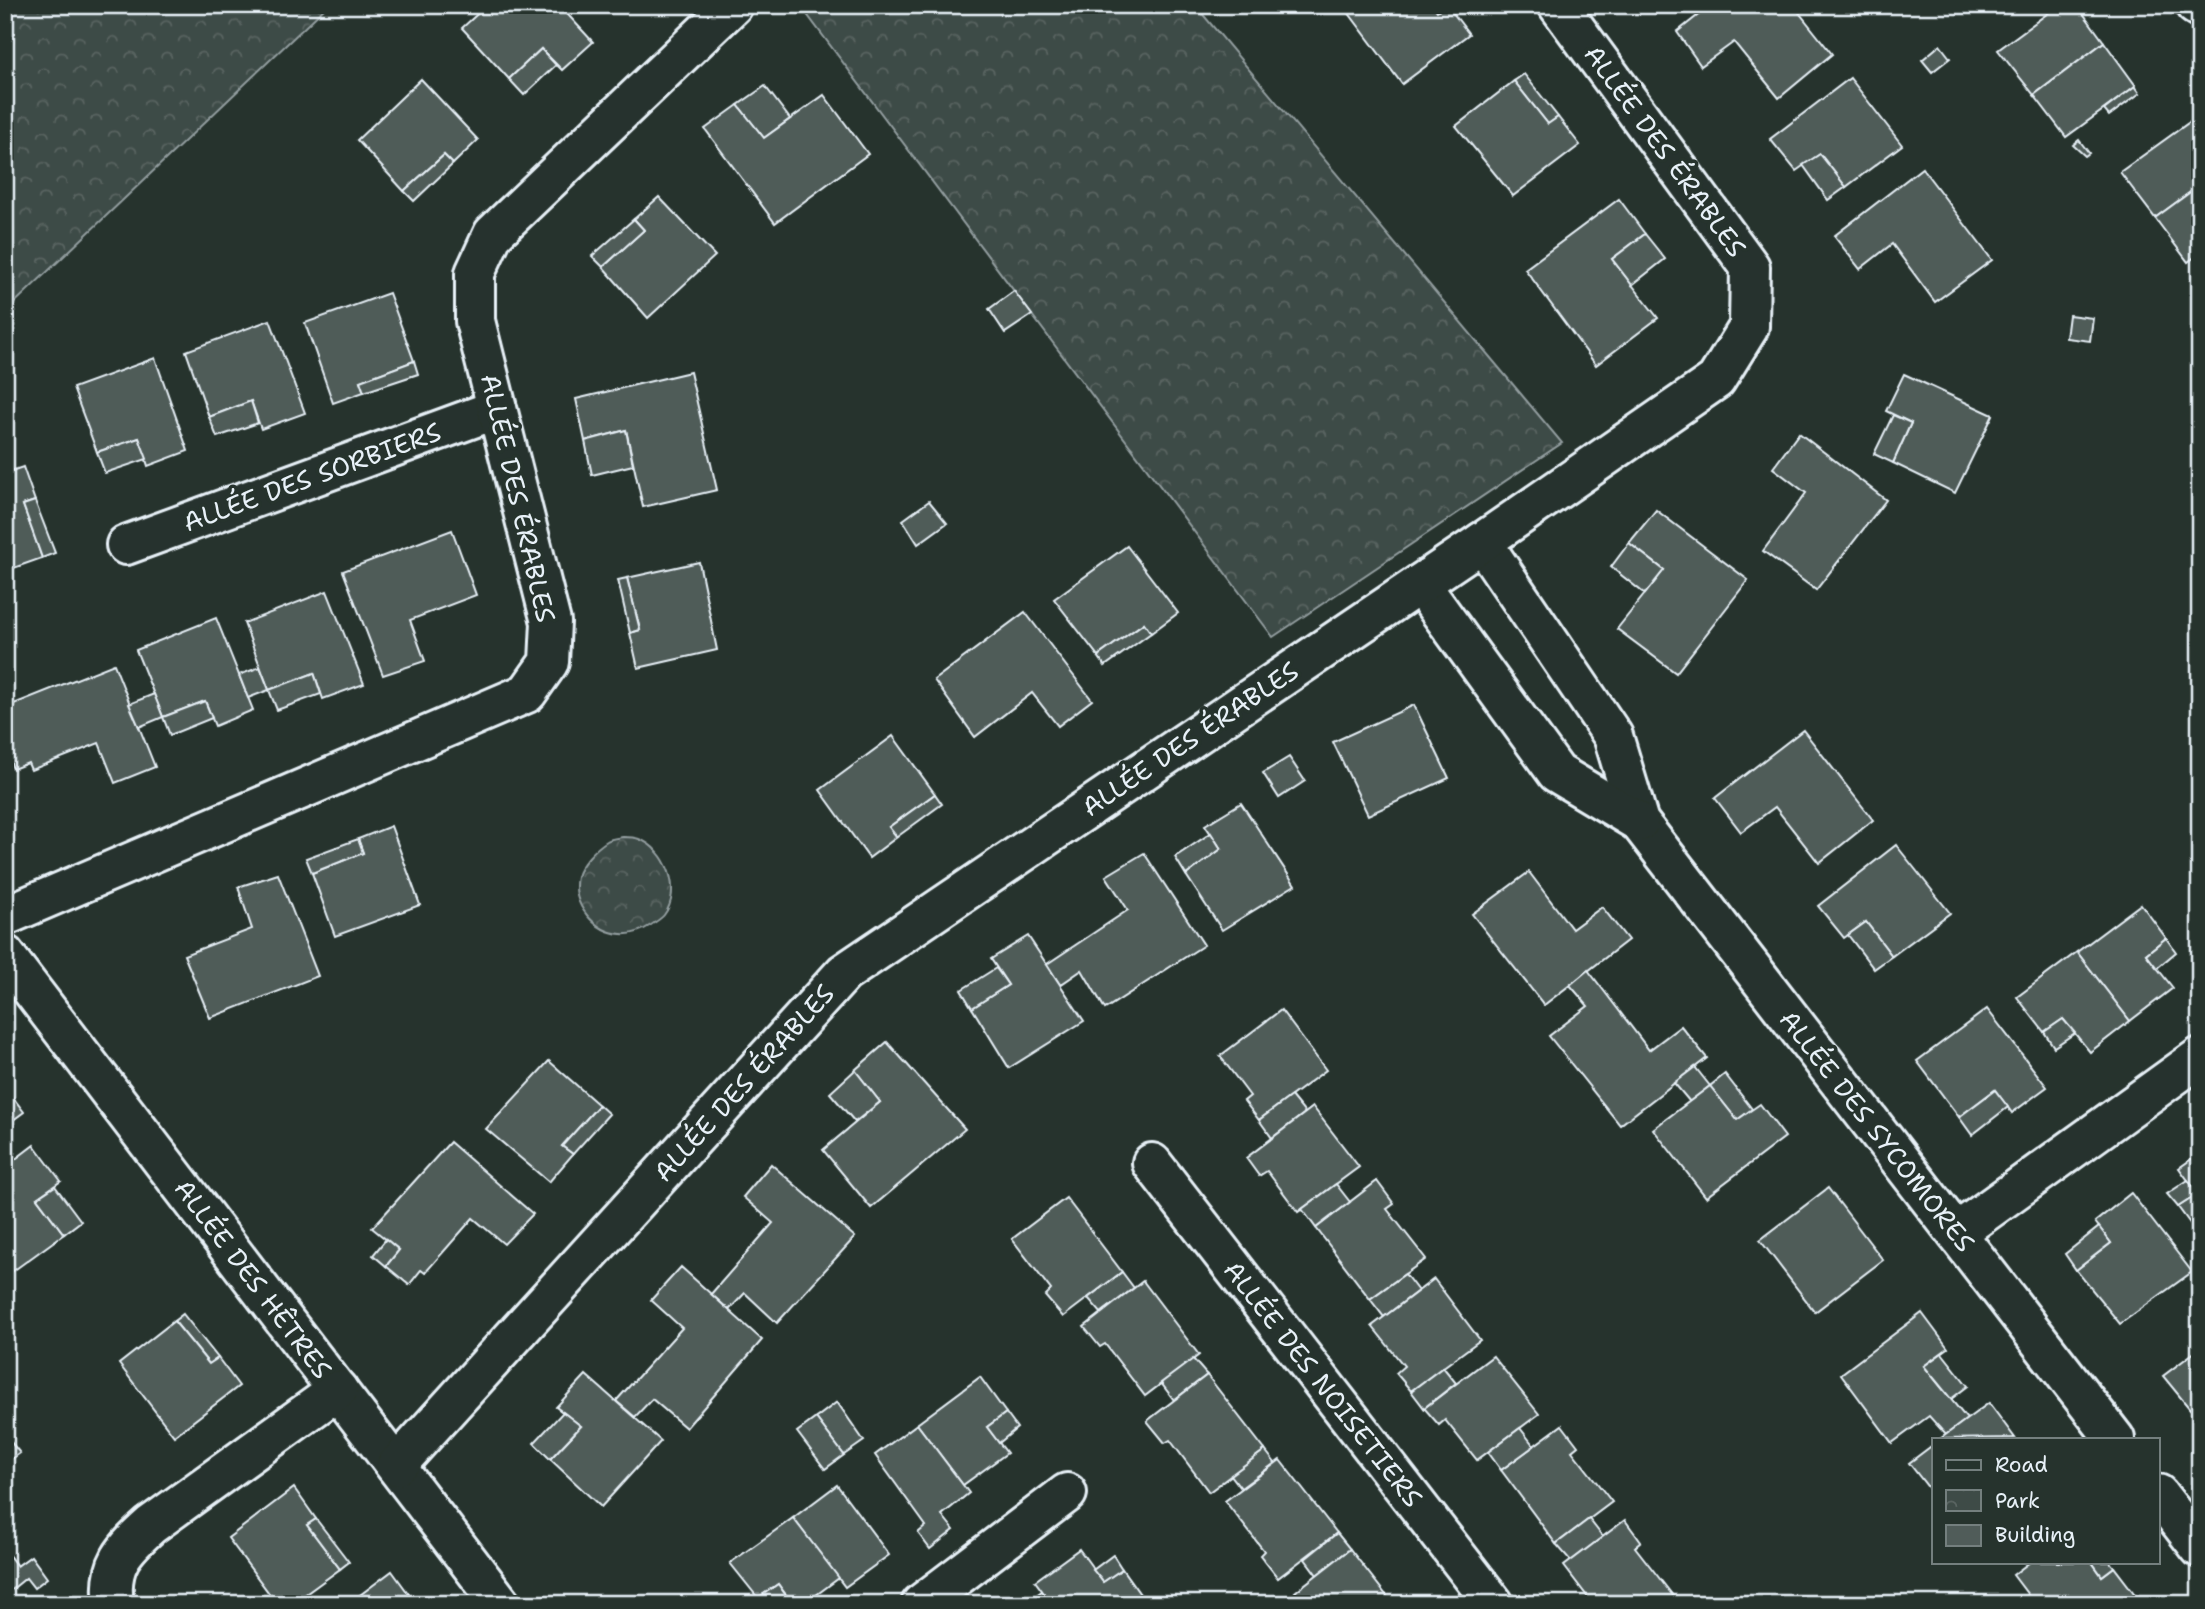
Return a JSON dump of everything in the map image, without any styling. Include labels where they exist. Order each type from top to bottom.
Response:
[{"type":"street","name":"ALLÉE DES ÉRABLES","points":[[5,916],[527,693],[549,662],[551,622],[475,321],[475,273],[493,234],[733,5]]},
{"type":"street","name":"ALLÉE DES ÉRABLES","points":[[396,1466],[844,973],[1482,542],[1716,380],[1749,327],[1750,267],[1558,5]]},
{"type":"street","points":[[2195,5],[2200,8]]},
{"type":"street","name":"ALLÉE DES SORBIERS","points":[[126,545],[497,409]]},
{"type":"street","name":"ALLÉE DES SYCOMORES","points":[[1482,542],[1613,736],[1639,822],[2114,1438]]},
{"type":"street","name":"ALLÉE DES SYCOMORES","points":[[1420,584],[1557,774],[1639,822]]},
{"type":"street","name":"ALLÉE DES HÊTRES","points":[[5,955],[501,1604]]},
{"type":"street","points":[[1956,1233],[2200,1057]]},
{"type":"street","name":"ALLÉE DES NOISETIERS","points":[[1152,1163],[1494,1604]]},
{"type":"street","points":[[114,1604],[113,1573],[126,1546],[338,1390]]},
{"type":"street","points":[[921,1604],[1067,1493]]},
{"type":"street","points":[[2160,1497],[2200,1548]]},
{"type":"green space","points":[[5,5],[328,5],[5,312]]},
{"type":"green space","points":[[800,5],[1195,5],[1562,443],[1273,637]]},
{"type":"green space","points":[[633,837],[649,844],[664,861],[672,883],[672,894],[664,915],[641,931],[625,934],[611,932],[594,922],[581,907],[576,887],[581,867],[589,857],[609,840]]},
{"type":"building","points":[[487,5],[559,5],[593,42],[562,70],[541,49],[509,79],[462,28]]},
{"type":"building","points":[[1357,5],[1433,5],[1437,11],[1447,5],[1469,34],[1402,84],[1348,12]]},
{"type":"building","points":[[1711,5],[1793,5],[1832,54],[1779,98],[1734,42],[1701,66],[1677,32]]},
{"type":"building","points":[[2059,5],[2077,5],[2104,42],[2034,95],[1998,50]]},
{"type":"building","points":[[2104,42],[2136,86],[2066,137],[2034,95]]},
{"type":"building","points":[[1940,45],[1950,58],[1932,72],[1922,60]]},
{"type":"building","points":[[541,49],[556,65],[524,95],[509,79]]},
{"type":"building","points":[[1524,74],[1558,117],[1548,124],[1514,81]]},
{"type":"building","points":[[1850,78],[1902,145],[1846,187],[1820,154],[1796,171],[1770,139]]},
{"type":"building","points":[[421,79],[478,140],[453,164],[444,155],[404,191],[357,140]]},
{"type":"building","points":[[1514,81],[1548,124],[1558,117],[1580,145],[1513,196],[1456,126]]},
{"type":"building","points":[[765,86],[790,119],[764,138],[738,105]]},
{"type":"building","points":[[2135,86],[2140,93],[2109,116],[2104,110]]},
{"type":"building","points":[[824,95],[868,154],[775,223],[705,129],[738,105],[764,138]]},
{"type":"building","points":[[2191,121],[2200,134],[2200,185],[2155,218],[2120,172]]},
{"type":"building","points":[[2079,140],[2089,153],[2085,156],[2073,145]]},
{"type":"building","points":[[1820,154],[1846,187],[1828,200],[1803,165]]},
{"type":"building","points":[[444,155],[453,164],[414,201],[404,191]]},
{"type":"building","points":[[1922,168],[1992,260],[1935,302],[1892,244],[1860,269],[1834,236]]},
{"type":"building","points":[[2200,185],[2200,253],[2188,262],[2155,218]]},
{"type":"building","points":[[659,197],[715,256],[648,318],[603,267],[644,230],[634,219]]},
{"type":"building","points":[[1619,199],[1645,234],[1612,259],[1658,318],[1596,365],[1525,269]]},
{"type":"building","points":[[634,219],[644,230],[603,267],[592,256]]},
{"type":"building","points":[[1645,234],[1665,259],[1632,285],[1612,259]]},
{"type":"building","points":[[1014,291],[1032,315],[1005,333],[989,309]]},
{"type":"building","points":[[389,293],[414,361],[360,381],[364,392],[333,403],[305,323]]},
{"type":"building","points":[[2069,315],[2093,318],[2090,341],[2066,338]]},
{"type":"building","points":[[270,320],[305,413],[261,429],[251,401],[209,417],[186,351]]},
{"type":"building","points":[[155,358],[188,451],[148,466],[139,438],[97,452],[73,388]]},
{"type":"building","points":[[414,361],[418,374],[364,392],[360,381]]},
{"type":"building","points":[[690,372],[717,490],[643,507],[626,430],[585,441],[576,399]]},
{"type":"building","points":[[1904,374],[1993,415],[1955,493],[1893,463],[1911,423],[1886,411]]},
{"type":"building","points":[[251,401],[258,423],[217,437],[209,417]]},
{"type":"building","points":[[1893,415],[1911,423],[1893,463],[1874,454]]},
{"type":"building","points":[[626,430],[633,465],[592,475],[585,441]]},
{"type":"building","points":[[1799,433],[1886,500],[1816,590],[1763,551],[1806,493],[1773,468]]},
{"type":"building","points":[[139,438],[147,459],[105,473],[97,452]]},
{"type":"building","points":[[23,467],[35,501],[23,505],[42,558],[5,571],[5,473]]},
{"type":"building","points":[[35,501],[55,553],[42,558],[23,505]]},
{"type":"building","points":[[929,501],[947,523],[918,544],[903,520]]},
{"type":"building","points":[[1656,510],[1748,580],[1676,673],[1617,629],[1664,570],[1629,543]]},
{"type":"building","points":[[452,530],[476,595],[410,620],[425,661],[383,675],[343,571]]},
{"type":"building","points":[[1629,543],[1664,570],[1645,594],[1611,567]]},
{"type":"building","points":[[1127,546],[1178,613],[1151,633],[1144,623],[1098,656],[1054,599]]},
{"type":"building","points":[[699,562],[717,650],[638,668],[630,633],[640,630],[627,578]]},
{"type":"building","points":[[627,578],[640,630],[630,633],[618,580]]},
{"type":"building","points":[[327,591],[364,684],[323,699],[314,673],[269,690],[244,623]]},
{"type":"building","points":[[1025,612],[1092,700],[1058,726],[1032,693],[975,737],[934,680]]},
{"type":"building","points":[[216,618],[253,710],[215,726],[205,701],[163,717],[136,650]]},
{"type":"building","points":[[1144,623],[1151,633],[1105,666],[1098,656]]},
{"type":"building","points":[[114,664],[155,767],[115,783],[99,743],[31,770],[28,763],[13,769],[8,755],[5,755],[5,723],[10,722],[6,707]]},
{"type":"building","points":[[260,667],[269,690],[248,698],[239,675]]},
{"type":"building","points":[[314,673],[321,694],[277,710],[269,690]]},
{"type":"building","points":[[154,694],[163,717],[139,727],[129,704]]},
{"type":"building","points":[[205,701],[212,718],[170,735],[163,717]]},
{"type":"building","points":[[1414,705],[1449,778],[1368,815],[1333,742]]},
{"type":"building","points":[[1803,730],[1873,820],[1819,863],[1775,807],[1741,832],[1715,798]]},
{"type":"building","points":[[893,736],[935,794],[889,827],[897,837],[869,858],[820,790]]},
{"type":"building","points":[[1289,757],[1305,781],[1279,798],[1263,773]]},
{"type":"building","points":[[935,794],[942,804],[897,837],[889,827]]},
{"type":"building","points":[[1241,803],[1295,885],[1222,930],[1186,875],[1221,849],[1205,825]]},
{"type":"building","points":[[391,826],[420,905],[335,936],[312,873],[363,853],[358,839]]},
{"type":"building","points":[[1211,833],[1221,849],[1186,875],[1175,857]]},
{"type":"building","points":[[358,839],[363,853],[312,873],[306,858]]},
{"type":"building","points":[[1896,845],[1950,913],[1892,956],[1866,922],[1844,938],[1818,906]]},
{"type":"building","points":[[1144,853],[1204,945],[1105,1009],[1082,970],[1060,985],[1047,964],[1128,910],[1106,876]]},
{"type":"building","points":[[1529,872],[1572,929],[1602,907],[1628,940],[1544,1005],[1472,914]]},
{"type":"building","points":[[278,874],[318,976],[210,1018],[184,955],[252,929],[238,887]]},
{"type":"building","points":[[2141,904],[2166,938],[2146,954],[2173,988],[2130,1021],[2077,952]]},
{"type":"building","points":[[1866,922],[1892,956],[1874,969],[1848,935]]},
{"type":"building","points":[[1028,936],[1084,1021],[1009,1068],[972,1008],[1008,985],[991,959]]},
{"type":"building","points":[[2166,938],[2176,952],[2157,968],[2146,954]]},
{"type":"building","points":[[2077,952],[2130,1021],[2090,1052],[2063,1019],[2044,1032],[2017,997]]},
{"type":"building","points":[[996,968],[1008,985],[972,1008],[961,990]]},
{"type":"building","points":[[1588,970],[1649,1050],[1681,1026],[1707,1058],[1620,1125],[1549,1036],[1588,1006],[1570,985]]},
{"type":"building","points":[[1987,1009],[2047,1087],[2012,1113],[1995,1090],[1959,1117],[1917,1061]]},
{"type":"building","points":[[1281,1010],[1326,1070],[1259,1120],[1244,1101],[1250,1096],[1220,1056]]},
{"type":"building","points":[[2063,1019],[2075,1033],[2054,1047],[2044,1032]]},
{"type":"building","points":[[887,1042],[965,1129],[871,1208],[823,1150],[880,1102],[855,1070]]},
{"type":"building","points":[[549,1061],[599,1105],[562,1146],[573,1154],[549,1182],[486,1129]]},
{"type":"building","points":[[1695,1067],[1710,1086],[1690,1102],[1674,1083]]},
{"type":"building","points":[[855,1070],[880,1102],[855,1122],[830,1093]]},
{"type":"building","points":[[1725,1074],[1752,1109],[1737,1120],[1710,1086]]},
{"type":"building","points":[[1710,1086],[1737,1120],[1760,1104],[1785,1137],[1706,1197],[1653,1129]]},
{"type":"building","points":[[5,1087],[24,1112],[5,1126]]},
{"type":"building","points":[[1995,1090],[2008,1107],[1972,1135],[1959,1117]]},
{"type":"building","points":[[1291,1096],[1305,1113],[1272,1138],[1259,1120]]},
{"type":"building","points":[[599,1105],[609,1114],[573,1154],[562,1146]]},
{"type":"building","points":[[1313,1107],[1359,1167],[1298,1212],[1267,1171],[1259,1176],[1246,1158]]},
{"type":"building","points":[[450,1142],[533,1214],[504,1244],[473,1218],[425,1273],[421,1270],[409,1285],[386,1266],[399,1250],[372,1228]]},
{"type":"building","points":[[34,1145],[61,1181],[37,1198],[64,1234],[9,1274],[5,1269],[5,1167]]},
{"type":"building","points":[[2200,1153],[2200,1237],[2178,1207],[2198,1194],[2179,1168]]},
{"type":"building","points":[[771,1164],[855,1237],[777,1323],[745,1293],[729,1310],[711,1294],[773,1223],[743,1197]]},
{"type":"building","points":[[2188,1180],[2198,1194],[2178,1207],[2167,1194]]},
{"type":"building","points":[[1377,1181],[1394,1204],[1387,1209],[1426,1259],[1370,1299],[1316,1228]]},
{"type":"building","points":[[1336,1184],[1350,1202],[1316,1228],[1302,1209]]},
{"type":"building","points":[[55,1186],[81,1221],[64,1234],[37,1198]]},
{"type":"building","points":[[1828,1188],[1883,1260],[1815,1312],[1760,1240]]},
{"type":"building","points":[[2131,1193],[2192,1272],[2120,1324],[2076,1270],[2111,1243],[2095,1222]]},
{"type":"building","points":[[1066,1198],[1122,1272],[1063,1317],[1045,1296],[1051,1290],[1012,1239]]},
{"type":"building","points":[[2099,1227],[2111,1243],[2076,1270],[2065,1254]]},
{"type":"building","points":[[386,1239],[399,1250],[386,1266],[373,1255]]},
{"type":"building","points":[[681,1267],[762,1340],[686,1428],[652,1399],[635,1417],[616,1401],[682,1328],[651,1300]]},
{"type":"building","points":[[1122,1272],[1134,1288],[1101,1313],[1088,1298]]},
{"type":"building","points":[[1405,1274],[1418,1291],[1384,1317],[1370,1299]]},
{"type":"building","points":[[1434,1279],[1480,1340],[1411,1391],[1396,1373],[1404,1366],[1372,1326]]},
{"type":"building","points":[[1143,1281],[1199,1355],[1145,1396],[1105,1344],[1100,1347],[1084,1327]]},
{"type":"building","points":[[1922,1313],[1948,1348],[1924,1366],[1967,1419],[1946,1435],[1929,1416],[1892,1443],[1841,1374]]},
{"type":"building","points":[[183,1314],[218,1358],[209,1364],[174,1321]]},
{"type":"building","points":[[174,1321],[209,1364],[218,1358],[239,1386],[174,1436],[119,1364]]},
{"type":"building","points":[[2200,1348],[2200,1401],[2190,1409],[2163,1376]]},
{"type":"building","points":[[1942,1353],[1968,1386],[1951,1399],[1924,1366]]},
{"type":"building","points":[[1493,1356],[1539,1414],[1477,1460],[1445,1420],[1439,1425],[1424,1408]]},
{"type":"building","points":[[1193,1359],[1207,1375],[1174,1400],[1161,1383]]},
{"type":"building","points":[[1443,1367],[1456,1383],[1424,1408],[1411,1391]]},
{"type":"building","points":[[586,1375],[661,1441],[601,1507],[550,1459],[581,1426],[556,1407]]},
{"type":"building","points":[[1207,1375],[1265,1450],[1209,1492],[1170,1440],[1165,1443],[1147,1421]]},
{"type":"building","points":[[980,1377],[1006,1413],[987,1427],[1007,1453],[963,1485],[917,1424]]},
{"type":"building","points":[[837,1402],[864,1441],[844,1455],[816,1418]]},
{"type":"building","points":[[1989,1403],[2015,1438],[1941,1438]]},
{"type":"building","points":[[563,1412],[581,1426],[550,1459],[534,1443]]},
{"type":"building","points":[[1006,1413],[1017,1428],[999,1443],[987,1427]]},
{"type":"building","points":[[816,1418],[844,1455],[825,1469],[797,1432]]},
{"type":"building","points":[[917,1424],[969,1493],[942,1515],[954,1530],[930,1549],[918,1533],[926,1526],[875,1455]]},
{"type":"building","points":[[1562,1425],[1578,1446],[1572,1451],[1612,1502],[1556,1544],[1501,1470]]},
{"type":"building","points":[[1520,1428],[1534,1446],[1501,1470],[1488,1452]]},
{"type":"building","points":[[5,1435],[20,1453],[5,1464]]},
{"type":"building","points":[[1932,1446],[1932,1492],[1909,1463]]},
{"type":"building","points":[[1265,1450],[1275,1463],[1241,1488],[1231,1475]]},
{"type":"building","points":[[1280,1460],[1337,1533],[1278,1578],[1260,1555],[1264,1551],[1225,1501]]},
{"type":"building","points":[[837,1485],[889,1555],[845,1587],[793,1518]]},
{"type":"building","points":[[294,1488],[316,1519],[307,1525],[340,1569],[292,1604],[277,1604],[228,1538]]},
{"type":"building","points":[[793,1518],[839,1578],[804,1604],[793,1604],[778,1584],[758,1598],[730,1563]]},
{"type":"building","points":[[316,1519],[349,1562],[340,1569],[307,1525]]},
{"type":"building","points":[[1589,1519],[1603,1537],[1571,1561],[1556,1544]]},
{"type":"building","points":[[1625,1520],[1641,1542],[1635,1547],[1674,1597],[1665,1604],[1593,1604],[1564,1566]]},
{"type":"building","points":[[1337,1533],[1350,1549],[1317,1575],[1305,1559]]},
{"type":"building","points":[[1079,1549],[1103,1582],[1122,1569],[1147,1604],[1052,1604],[1035,1581]]},
{"type":"building","points":[[1350,1549],[1393,1604],[1304,1604],[1295,1592]]},
{"type":"building","points":[[5,1550],[17,1566],[31,1556],[47,1578],[34,1588],[26,1578],[5,1595]]},
{"type":"building","points":[[1113,1555],[1122,1569],[1103,1582],[1093,1570]]},
{"type":"building","points":[[2027,1564],[2093,1564],[2102,1576],[2114,1567],[2137,1597],[2128,1604],[2035,1604],[2013,1575]]},
{"type":"building","points":[[2093,1564],[2112,1564],[2114,1567],[2102,1576]]},
{"type":"building","points":[[392,1571],[416,1604],[348,1604]]},
{"type":"building","points":[[778,1584],[787,1597],[779,1604],[762,1604],[758,1598]]},
{"type":"building","points":[[1042,1591],[1052,1604],[1024,1604]]}]
